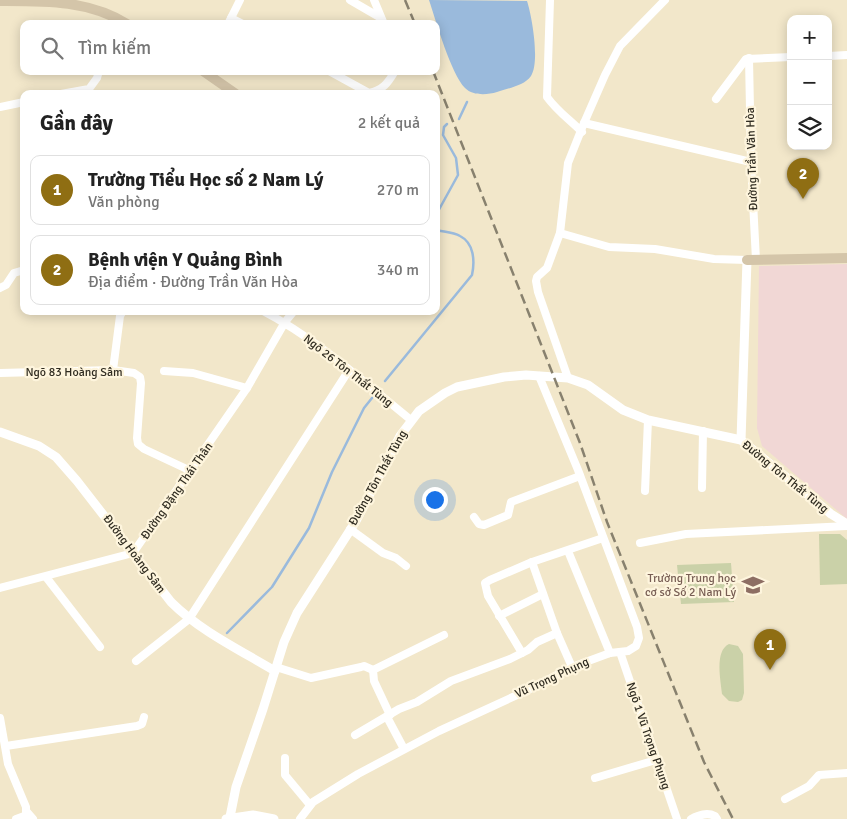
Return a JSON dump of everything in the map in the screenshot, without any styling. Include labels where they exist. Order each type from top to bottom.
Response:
[{"type":"main road","points":[[0,1],[74,3],[104,11],[115,20]]},
{"type":"main road","points":[[209,75],[230,90]]},
{"type":"main road","points":[[752,260],[847,258]]},
{"type":"street","points":[[230,20],[240,0]]},
{"type":"street","points":[[350,0],[380,20]]},
{"type":"street","points":[[374,0],[382,20]]},
{"type":"street","points":[[550,0],[548,97],[555,108],[567,116],[582,132]]},
{"type":"street","points":[[568,378],[538,292],[536,281],[547,268],[560,233],[568,163],[612,59],[620,46],[665,0]]},
{"type":"street","points":[[832,56],[847,55]]},
{"type":"street","points":[[716,99],[743,61],[749,58],[787,57]]},
{"type":"street","name":"Đường Trần Văn Hòa","points":[[741,440],[752,260],[749,58]]},
{"type":"street","points":[[91,90],[98,75]]},
{"type":"street","points":[[336,75],[364,90]]},
{"type":"street","points":[[381,90],[393,75]]},
{"type":"street","points":[[0,107],[20,103]]},
{"type":"street","points":[[584,123],[751,162]]},
{"type":"street","points":[[560,233],[609,247],[655,249],[714,259],[752,260]]},
{"type":"street","points":[[0,288],[6,285],[14,274],[20,272]]},
{"type":"street","points":[[113,370],[121,315]]},
{"type":"street","name":"Ngõ 26 Tôn Thất Tùng","points":[[271,315],[285,322],[411,420]]},
{"type":"street","name":"Đường Đặng Thái Thân","points":[[0,588],[134,553],[247,388],[291,315]]},
{"type":"street","name":"Ngõ 83 Hoàng Sâm","points":[[0,373],[113,370],[134,373],[140,377],[142,383],[138,444],[144,449],[191,471]]},
{"type":"street","points":[[136,661],[189,619],[349,370]]},
{"type":"street","points":[[164,371],[193,373],[247,388]]},
{"type":"street","name":"Đường Tôn Thất Tùng","points":[[228,818],[236,787],[284,642],[296,613],[350,529],[400,436],[411,420],[419,410],[457,387],[504,376],[526,374],[568,378],[588,385],[623,410],[648,420],[741,440],[847,525]]},
{"type":"street","name":"Vũ Trọng Phụng","points":[[300,819],[310,805],[358,774],[404,749],[572,667],[610,653],[628,651],[636,646],[639,638],[627,601],[580,476],[539,376]]},
{"type":"street","points":[[645,491],[648,420]]},
{"type":"street","points":[[702,488],[703,431]]},
{"type":"street","name":"Đường Hoàng Sâm","points":[[0,432],[38,446],[56,456],[78,481],[170,602],[189,619],[276,669]]},
{"type":"street","points":[[474,517],[479,524],[484,525],[508,515],[512,502],[580,476]]},
{"type":"street","points":[[640,543],[686,534],[847,525]]},
{"type":"street","points":[[350,529],[382,552],[396,558],[406,566]]},
{"type":"street","points":[[522,653],[488,596],[485,583],[532,562],[603,538]]},
{"type":"street","points":[[568,551],[610,653]]},
{"type":"street","points":[[532,562],[557,632],[572,667]]},
{"type":"street","points":[[46,577],[100,647]]},
{"type":"street","points":[[499,616],[543,594]]},
{"type":"street","points":[[355,735],[417,702],[451,681],[522,653],[557,632]]},
{"type":"street","points":[[373,670],[444,635]]},
{"type":"street","name":"Ngõ 1 Vũ Trọng Phụng","points":[[620,652],[678,819]]},
{"type":"street","points":[[276,669],[311,678],[361,666],[373,670]]},
{"type":"street","points":[[373,670],[374,681],[404,749]]},
{"type":"street","points":[[3,742],[138,726],[142,724],[144,717]]},
{"type":"street","points":[[0,718],[8,764],[26,807],[27,815],[16,819]]},
{"type":"street","points":[[285,758],[285,775],[310,805]]},
{"type":"street","points":[[595,778],[656,760]]},
{"type":"street","points":[[785,799],[809,786],[819,775],[847,773]]},
{"type":"street","points":[[26,811],[33,819]]},
{"type":"street","points":[[692,819],[710,813],[717,819]]},
{"type":"street","points":[[228,818],[254,815],[274,819]]},
{"type":"shaded area","points":[[847,264],[847,519],[762,446],[757,428],[759,266]]},
{"type":"green space","points":[[819,534],[840,534],[847,540],[847,584],[820,585]]},
{"type":"green space","points":[[731,563],[734,602],[681,604],[677,565]]},
{"type":"green space","points":[[729,644],[738,646],[743,654],[744,693],[742,700],[738,702],[729,701],[722,694],[720,659],[724,648]]},
{"type":"water","points":[[429,0],[527,1],[533,28],[535,50],[534,69],[531,76],[520,84],[493,93],[480,94],[468,91],[454,71],[440,33],[440,20],[436,20]]},
{"type":"waterway","points":[[459,119],[467,102]]},
{"type":"waterway","points":[[440,208],[458,175],[456,158],[443,135],[444,127],[447,124]]},
{"type":"waterway","points":[[440,231],[465,239],[471,248],[473,264],[472,275],[440,314]]},
{"type":"waterway","points":[[385,381],[439,315]]},
{"type":"waterway","points":[[227,633],[272,587],[309,528],[332,472],[364,408],[376,393]]},
{"type":"railway","points":[[405,0],[413,20]]},
{"type":"railway","points":[[435,75],[580,443],[607,522],[704,762],[733,819]]},
{"type":"place","name":"Bệnh viện Y Quảng Bình","points":[[803,199]]},
{"type":"place","name":"Trường Trung học cơ sở Số 2 Nam Lý","points":[[753,585]]},
{"type":"place","name":"Trường Tiểu Học số 2 Nam Lý","points":[[770,670]]}]
